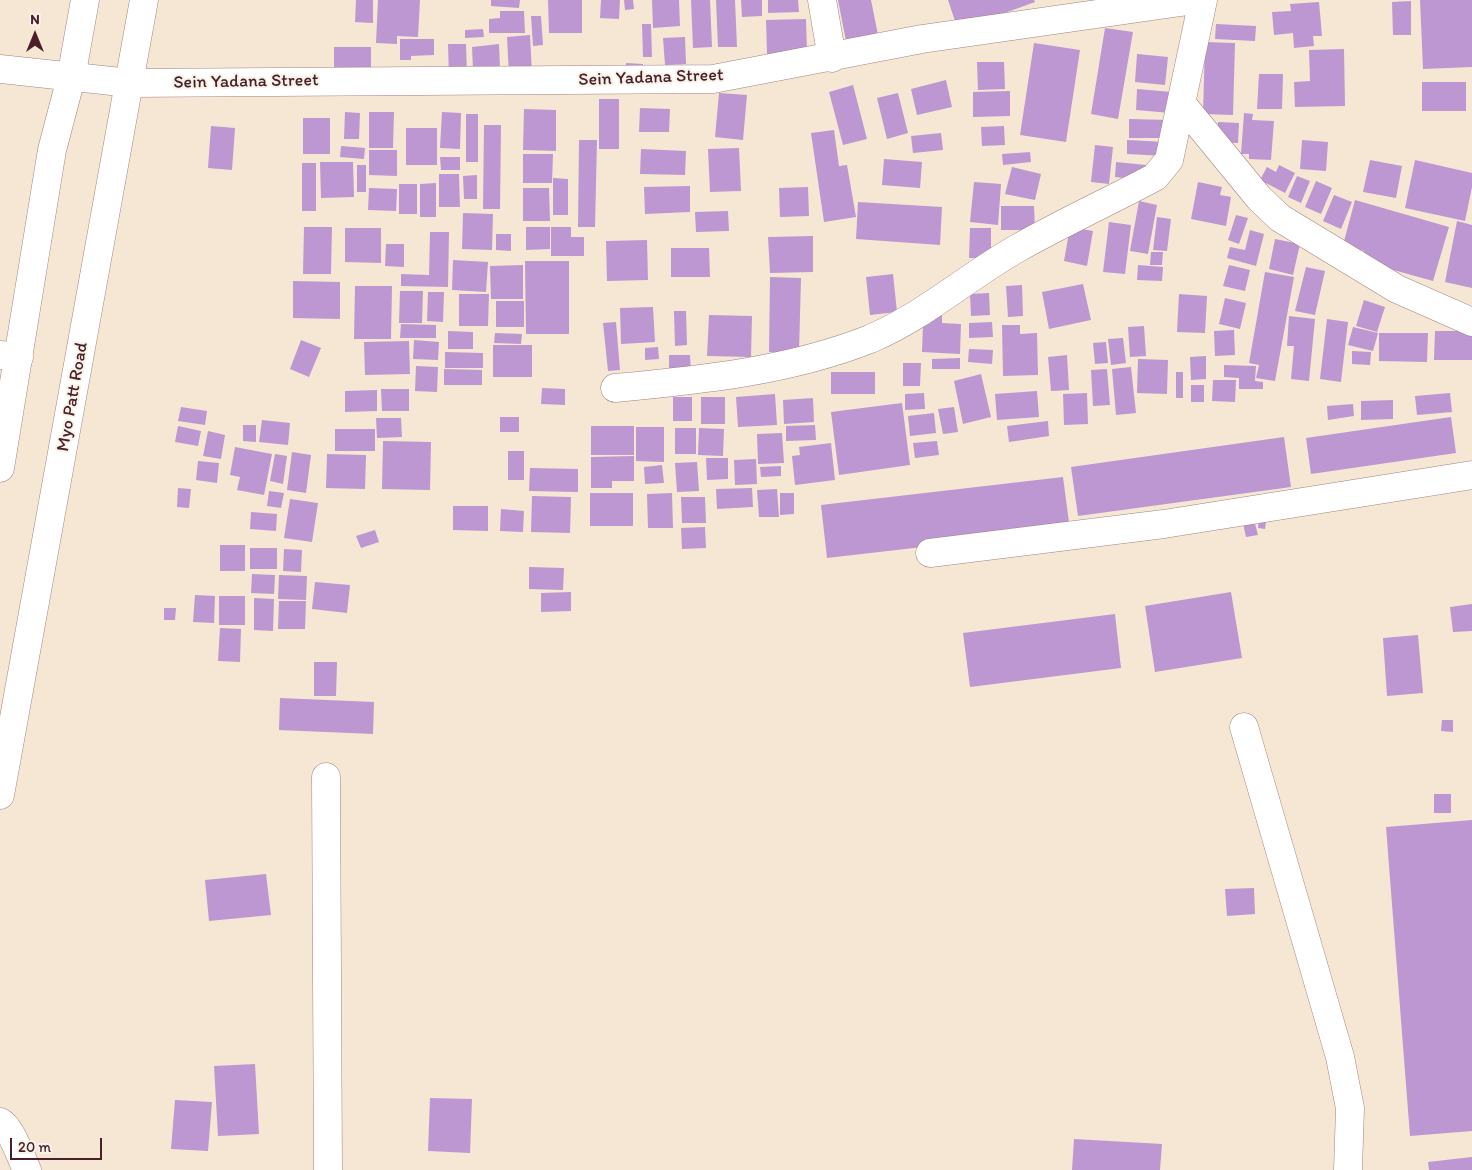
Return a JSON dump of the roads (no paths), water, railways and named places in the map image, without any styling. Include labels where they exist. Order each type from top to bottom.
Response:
[{"type":"street","points":[[0,468],[10,356],[52,150],[71,78],[85,0]]},
{"type":"street","name":"Myo Patt Road","points":[[0,795],[144,0]]},
{"type":"street","points":[[822,0],[832,58]]},
{"type":"street","name":"Sein Yadana Street","points":[[0,69],[130,83],[714,79],[832,58],[922,39],[1196,0]]},
{"type":"street","points":[[615,388],[712,379],[817,357],[869,339],[908,322],[1017,249],[1155,177],[1169,160],[1203,0]]},
{"type":"street","points":[[1182,104],[1259,198],[1280,218],[1397,289],[1472,322]]},
{"type":"street","points":[[930,553],[1164,524],[1472,475]]},
{"type":"street","points":[[1244,727],[1340,1057],[1350,1108],[1348,1170]]},
{"type":"street","points":[[326,777],[328,1170]]},
{"type":"street","points":[[0,1122],[4,1124],[12,1138],[27,1170]]}]
